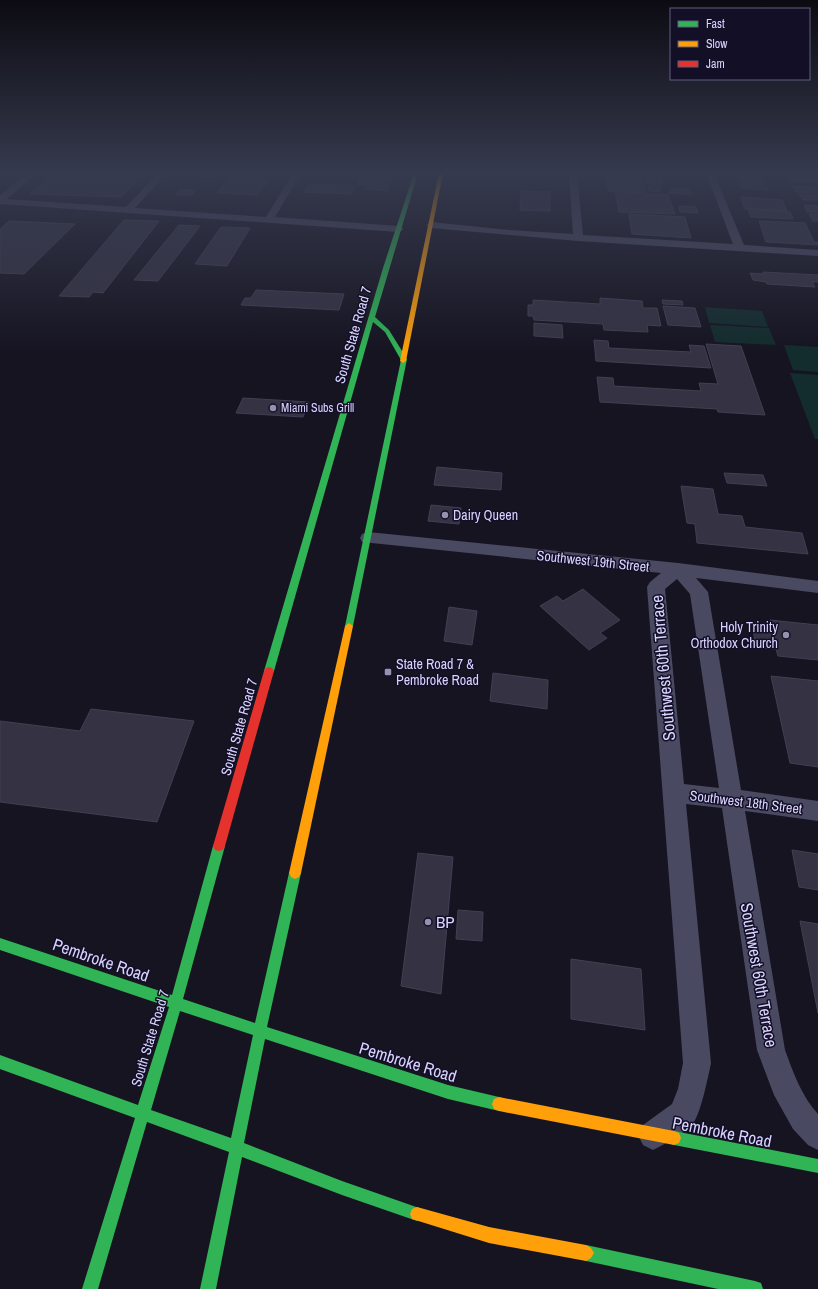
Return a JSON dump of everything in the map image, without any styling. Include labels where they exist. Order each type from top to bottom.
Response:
[{"type":"main road","name":"South State Road 7","points":[[90,1289],[176,1003],[214,864],[372,318],[402,233]]},
{"type":"main road","points":[[208,1289],[238,1148],[260,1031],[368,538],[426,249],[426,233]]},
{"type":"main road","points":[[420,241],[426,249]]},
{"type":"main road","points":[[372,318],[382,324],[388,331],[404,359]]},
{"type":"main road","name":"Pembroke Road","points":[[0,944],[448,1092],[517,1108],[818,1166]]},
{"type":"main road","points":[[0,1062],[238,1148],[342,1188],[420,1215],[489,1235],[597,1255],[755,1289]]},
{"type":"street","points":[[503,233],[818,253]]},
{"type":"street","points":[[578,233],[578,238]]},
{"type":"street","points":[[734,233],[740,248]]},
{"type":"street","name":"Southwest 19th Street","points":[[368,538],[678,569],[818,587]]},
{"type":"street","name":"Southwest 60th Terrace","points":[[653,1135],[682,1114],[692,1089],[697,1063],[656,587],[678,569],[699,592],[770,1050],[784,1085],[803,1119],[818,1135]]},
{"type":"street","name":"Southwest 18th Street","points":[[674,793],[818,811]]},
{"type":"green space","points":[[705,307],[762,311],[768,327],[709,323]]},
{"type":"green space","points":[[710,325],[769,328],[776,345],[715,342]]},
{"type":"green space","points":[[784,345],[818,347],[818,372],[793,370]]},
{"type":"green space","points":[[790,373],[818,375],[818,439],[815,439]]},
{"type":"building","points":[[0,233],[66,233],[24,274],[0,273]]},
{"type":"building","points":[[113,233],[150,233],[103,293],[93,292],[89,297],[59,296]]},
{"type":"building","points":[[172,233],[195,233],[158,281],[134,280]]},
{"type":"building","points":[[217,233],[247,233],[227,266],[195,264]]},
{"type":"building","points":[[690,233],[691,238],[632,234]]},
{"type":"building","points":[[763,233],[810,233],[814,242],[818,242],[818,245],[766,242]]},
{"type":"building","points":[[763,272],[818,275],[818,282],[812,282],[815,287],[767,284],[766,282],[753,280],[750,273],[763,274]]},
{"type":"building","points":[[256,290],[344,294],[339,310],[241,305],[245,298],[251,298]]},
{"type":"building","points":[[600,298],[642,301],[643,308],[657,308],[661,326],[647,325],[648,332],[604,330],[603,324],[534,320],[533,316],[528,316],[528,305],[533,305],[533,300],[600,304]]},
{"type":"building","points":[[662,300],[682,301],[683,305],[663,304]]},
{"type":"building","points":[[663,306],[695,308],[701,327],[668,325]]},
{"type":"building","points":[[534,323],[562,325],[563,338],[534,336]]},
{"type":"building","points":[[594,340],[608,341],[609,348],[691,352],[689,345],[704,346],[711,368],[596,361]]},
{"type":"building","points":[[706,344],[741,346],[765,415],[718,412],[717,409],[600,402],[597,377],[613,378],[614,386],[701,391],[699,383],[718,384]]},
{"type":"building","name":"Miami Subs Grill","points":[[243,398],[309,402],[303,417],[236,413]]},
{"type":"building","points":[[437,467],[502,473],[501,490],[434,485]]},
{"type":"building","points":[[724,473],[763,475],[767,486],[727,483]]},
{"type":"building","points":[[681,486],[713,489],[718,514],[742,516],[745,527],[802,533],[808,554],[697,543],[695,524],[687,523]]},
{"type":"building","name":"Dairy Queen","points":[[431,505],[461,508],[459,524],[428,521]]},
{"type":"building","points":[[583,589],[620,620],[600,633],[607,638],[589,650],[540,606],[557,596],[563,601]]},
{"type":"building","points":[[449,607],[477,611],[472,645],[444,641]]},
{"type":"building","name":"Holy Trinity Orthodox Church","points":[[770,620],[818,625],[818,660],[778,656],[776,649],[763,648],[755,641],[753,630],[760,625],[771,626]]},
{"type":"building","points":[[493,673],[548,680],[547,709],[490,701]]},
{"type":"building","points":[[771,676],[818,681],[818,767],[790,763]]},
{"type":"building","points":[[91,709],[194,721],[157,822],[0,802],[0,721],[80,731]]},
{"type":"building","points":[[792,850],[818,854],[818,890],[799,887]]},
{"type":"building","name":"BP","points":[[418,853],[453,857],[441,994],[401,986]]},
{"type":"building","points":[[458,910],[483,912],[482,941],[456,939]]},
{"type":"building","points":[[800,921],[818,924],[818,1013]]},
{"type":"building","points":[[571,959],[641,969],[645,1030],[571,1019]]},
{"type":"traffic: fast","points":[[269,671],[397,233]]},
{"type":"traffic: fast","points":[[372,318],[387,331],[404,359]]},
{"type":"traffic: fast","points":[[349,626],[403,361]]},
{"type":"traffic: fast","points":[[90,1289],[176,1003],[219,846]]},
{"type":"traffic: fast","points":[[208,1289],[260,1031],[295,873]]},
{"type":"traffic: fast","points":[[0,944],[380,1071],[448,1092],[499,1104]]},
{"type":"traffic: fast","points":[[0,1062],[238,1148],[342,1188],[417,1214]]},
{"type":"traffic: fast","points":[[674,1138],[818,1166]]},
{"type":"traffic: fast","points":[[586,1253],[755,1289]]},
{"type":"traffic: slow","points":[[403,361],[429,233]]},
{"type":"traffic: slow","points":[[295,873],[349,626]]},
{"type":"traffic: slow","points":[[499,1104],[674,1138]]},
{"type":"traffic: slow","points":[[417,1214],[489,1235],[586,1253]]},
{"type":"traffic: jam","points":[[219,846],[269,671]]},
{"type":"place","name":"Miami Subs Grill","points":[[273,408]]},
{"type":"place","name":"Dairy Queen","points":[[445,515]]},
{"type":"place","name":"Holy Trinity Orthodox Church","points":[[786,635]]},
{"type":"place","name":"State Road 7 & Pembroke Road","points":[[388,672]]},
{"type":"place","name":"BP","points":[[428,922]]}]
